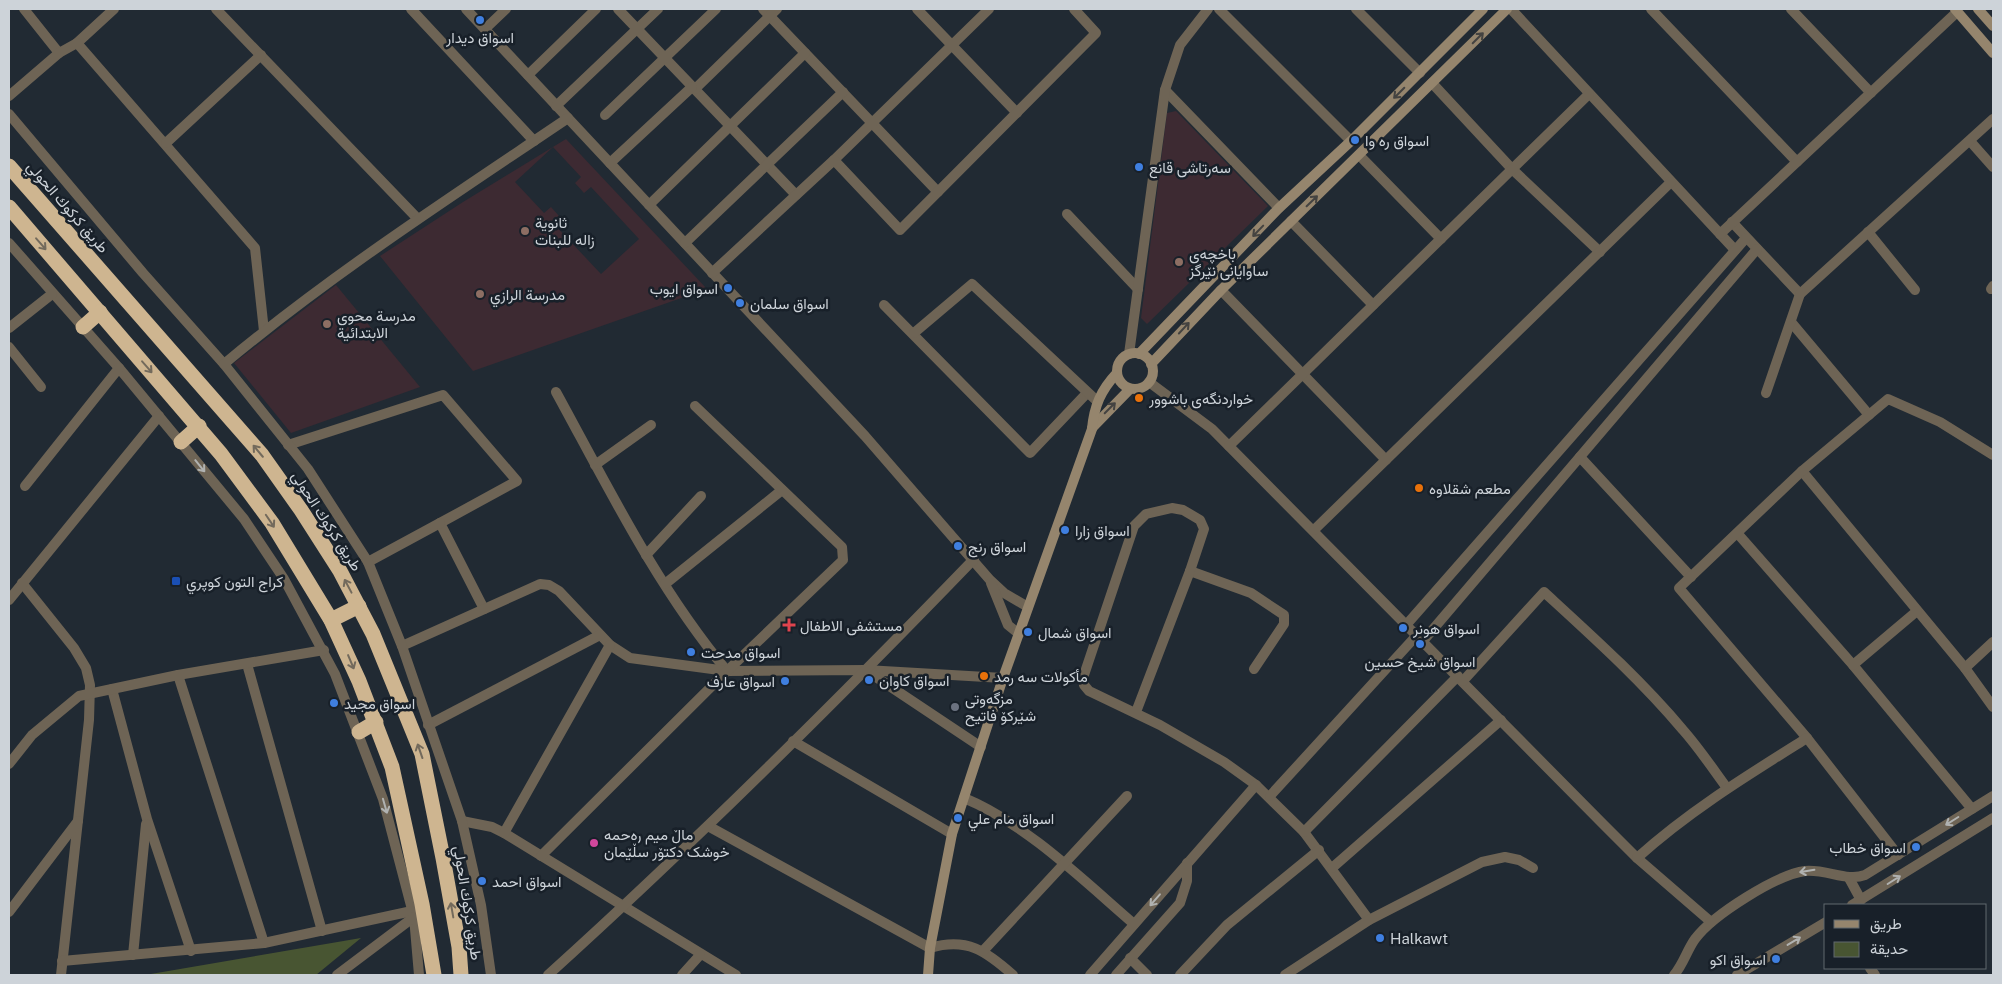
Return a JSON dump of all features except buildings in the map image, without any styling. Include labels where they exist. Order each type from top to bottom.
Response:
[{"type":"highway","name":"طريق كركوك الحولي","points":[[9,166],[262,455],[321,539],[359,606],[373,634],[422,754],[459,946],[461,975]]},
{"type":"highway","points":[[9,207],[199,426],[268,517],[332,620],[376,722],[392,767],[431,949],[434,975]]},
{"type":"highway","points":[[83,327],[100,312]]},
{"type":"highway","points":[[180,442],[199,426]]},
{"type":"highway","points":[[332,620],[359,606]]},
{"type":"highway","points":[[359,732],[376,722]]},
{"type":"highway","points":[[459,946],[472,975]]},
{"type":"highway","points":[[428,975],[431,949]]},
{"type":"street","points":[[24,9],[60,53]]},
{"type":"street","points":[[9,96],[60,53],[77,43],[114,9]]},
{"type":"street","points":[[216,9],[417,218]]},
{"type":"street","points":[[411,9],[534,141]]},
{"type":"street","points":[[466,9],[865,436],[974,559],[990,580],[1004,593],[1028,607]]},
{"type":"street","points":[[485,30],[506,9]]},
{"type":"street","points":[[528,75],[596,9]]},
{"type":"street","points":[[618,9],[796,195]]},
{"type":"street","points":[[556,106],[658,9]]},
{"type":"street","points":[[605,115],[666,59],[716,9]]},
{"type":"street","points":[[917,9],[1017,113]]},
{"type":"street","points":[[712,273],[834,160],[989,9]]},
{"type":"street","points":[[834,160],[900,230],[1096,33],[1074,9]]},
{"type":"street","points":[[1134,354],[1138,289],[1165,90],[1180,45],[1208,9]]},
{"type":"street","points":[[1219,9],[1351,141]]},
{"type":"street","points":[[1356,9],[1420,73]]},
{"type":"street","points":[[928,975],[930,948],[952,834],[1003,678],[1092,429],[1097,401],[1105,385],[1116,372],[1120,361],[1134,354],[1279,208],[1351,141],[1483,9]]},
{"type":"street","points":[[1116,372],[1121,383],[1130,389],[1141,388],[1149,382],[1152,373],[1151,364],[1221,290],[1509,9],[1735,250]]},
{"type":"street","points":[[1651,9],[1797,162]]},
{"type":"street","points":[[1791,9],[1871,93]]},
{"type":"street","points":[[1978,9],[1993,26]]},
{"type":"street","points":[[1720,234],[1871,93],[1956,10],[1993,53]]},
{"type":"street","points":[[610,163],[694,88],[770,11],[805,52],[938,192]]},
{"type":"street","points":[[77,43],[166,143],[255,248],[264,331]]},
{"type":"street","points":[[1447,46],[1458,57]]},
{"type":"street","points":[[649,205],[731,127],[805,52]]},
{"type":"street","points":[[166,143],[261,55]]},
{"type":"street","points":[[1432,84],[1512,169],[1600,252]]},
{"type":"street","points":[[1165,90],[1279,208]]},
{"type":"street","points":[[685,243],[843,92]]},
{"type":"street","points":[[1229,446],[1589,94]]},
{"type":"street","points":[[9,114],[143,273],[224,364],[308,469],[368,562],[402,646],[462,820],[481,905],[491,975]]},
{"type":"street","points":[[224,364],[264,331],[417,218],[568,118]]},
{"type":"street","points":[[1766,393],[1800,294],[1993,119]]},
{"type":"street","points":[[1970,140],[1993,167]]},
{"type":"street","points":[[1360,154],[1440,239]]},
{"type":"street","points":[[1314,530],[1671,182]]},
{"type":"street","points":[[1067,214],[1138,289]]},
{"type":"street","points":[[1291,221],[1373,305]]},
{"type":"street","points":[[1732,222],[1800,294]]},
{"type":"street","points":[[1868,232],[1915,290]]},
{"type":"street","points":[[1407,624],[1746,238]]},
{"type":"street","points":[[9,242],[52,294],[119,368],[265,548],[324,650],[359,732],[383,799],[413,914],[418,975]]},
{"type":"street","points":[[1270,796],[1420,638],[1580,457],[1757,249]]},
{"type":"street","points":[[914,333],[972,284],[1097,401]]},
{"type":"street","points":[[1221,290],[1386,460]]},
{"type":"street","points":[[9,328],[52,294]]},
{"type":"street","points":[[884,305],[914,333],[1030,453],[1087,393]]},
{"type":"street","points":[[1791,322],[1870,414]]},
{"type":"street","points":[[9,347],[41,387]]},
{"type":"street","points":[[1134,354],[1151,364]]},
{"type":"street","points":[[25,486],[119,368]]},
{"type":"street","points":[[1149,382],[1212,429],[1637,858],[1711,922]]},
{"type":"street","points":[[1092,429],[1130,389]]},
{"type":"street","points":[[556,392],[646,555],[700,639],[727,671]]},
{"type":"street","points":[[288,445],[443,395],[517,481],[368,562]]},
{"type":"street","points":[[1898,854],[1807,738],[1679,588],[1738,534],[1802,471],[1888,399],[1940,422],[1993,454]]},
{"type":"street","points":[[542,856],[727,671],[843,560],[842,547],[694,406]]},
{"type":"street","points":[[9,600],[159,416]]},
{"type":"street","points":[[596,465],[651,425]]},
{"type":"street","points":[[1580,457],[1691,577]]},
{"type":"street","points":[[1802,471],[1965,668],[1993,707]]},
{"type":"street","points":[[665,584],[782,490]]},
{"type":"street","points":[[646,555],[701,496]]},
{"type":"street","points":[[1136,712],[1190,571],[1204,529],[1202,523],[1183,510],[1162,509],[1141,517],[1132,532],[1083,682],[1089,691],[1136,712],[1224,762],[1270,796],[1319,850],[1369,920]]},
{"type":"street","points":[[440,523],[484,609]]},
{"type":"street","points":[[1738,534],[1853,665],[1972,809]]},
{"type":"street","points":[[548,975],[708,826],[866,670],[974,559]]},
{"type":"street","points":[[1190,571],[1251,593],[1284,615],[1284,624],[1254,669]]},
{"type":"street","points":[[990,580],[1008,625],[1019,634]]},
{"type":"street","points":[[22,583],[82,659],[89,677],[90,693],[78,821],[60,975]]},
{"type":"street","points":[[402,646],[533,586],[549,585],[559,591],[610,645],[630,658],[727,671],[866,670],[1003,678]]},
{"type":"street","points":[[1304,832],[1460,679],[1544,592],[1597,640],[1656,700],[1684,730],[1727,788]]},
{"type":"street","points":[[1853,665],[1917,611]]},
{"type":"street","points":[[428,724],[600,635]]},
{"type":"street","points":[[1965,668],[1993,642]]},
{"type":"street","points":[[504,833],[610,645]]},
{"type":"street","points":[[9,764],[32,735],[79,696],[178,675],[324,650]]},
{"type":"street","points":[[247,664],[322,931]]},
{"type":"street","points":[[866,670],[980,747]]},
{"type":"street","points":[[178,675],[264,943]]},
{"type":"street","points":[[112,689],[147,819],[191,951]]},
{"type":"street","points":[[1332,868],[1501,720]]},
{"type":"street","points":[[1637,858],[1671,827],[1727,788],[1807,738]]},
{"type":"street","points":[[793,741],[952,834]]},
{"type":"street","points":[[1090,975],[1256,785]]},
{"type":"street","points":[[983,951],[1127,796]]},
{"type":"street","points":[[1675,975],[1696,938],[1711,922],[1736,904],[1800,872],[1817,870],[1849,878],[1865,875],[1993,796]]},
{"type":"street","points":[[964,798],[991,810],[1065,864],[1134,924]]},
{"type":"street","points":[[1849,878],[1857,903],[1993,818]]},
{"type":"street","points":[[133,955],[147,819]]},
{"type":"street","points":[[462,820],[492,827],[504,833],[700,955],[736,975]]},
{"type":"street","points":[[9,912],[78,821]]},
{"type":"street","points":[[708,826],[930,948],[945,944],[961,944],[983,951],[1013,975]]},
{"type":"street","points":[[1180,975],[1227,925],[1319,850]]},
{"type":"street","points":[[1285,975],[1369,920],[1495,858],[1519,860],[1533,868]]},
{"type":"street","points":[[1116,975],[1180,903],[1187,881],[1187,863]]},
{"type":"street","points":[[62,961],[264,943],[413,914]]},
{"type":"street","points":[[337,975],[413,914]]},
{"type":"street","points":[[1737,975],[1824,923]]},
{"type":"street","points":[[682,975],[700,955]]},
{"type":"street","points":[[1130,958],[1147,975]]},
{"type":"shaded area","name":"باخچەی ساوایانی نێرگز","points":[[1176,111],[1268,206],[1147,324],[1141,318],[1167,113]]},
{"type":"shaded area","points":[[566,139],[707,289],[473,371],[380,256],[463,202]],"holes":[[[553,147],[581,177],[575,183],[584,193],[591,187],[639,239],[601,274],[553,223],[559,216],[551,207],[544,213],[515,182]]]},
{"type":"shaded area","name":"مدرسة محوي الابتدائية","points":[[336,285],[420,387],[291,433],[234,363]]},
{"type":"green space","points":[[361,938],[316,975],[145,975]]},
{"type":"place","name":"اسواق ديدار","points":[[480,20]]},
{"type":"place","name":"اسواق ره وا","points":[[1355,140]]},
{"type":"place","name":"سەرتاشی قانع","points":[[1139,167]]},
{"type":"place","name":"ثانوية زاله للبنات","points":[[525,231]]},
{"type":"place","name":"باخچەی ساوایانی نێرگز","points":[[1179,262]]},
{"type":"place","name":"اسواق ايوب","points":[[728,288]]},
{"type":"place","name":"مدرسة الرازي","points":[[480,294]]},
{"type":"place","name":"اسواق سلمان","points":[[740,303]]},
{"type":"place","name":"مدرسة محوي الابتدائية","points":[[327,324]]},
{"type":"place","name":"خواردنگەی باشوور","points":[[1139,398]]},
{"type":"place","name":"مطعم شقلاوه","points":[[1419,488]]},
{"type":"place","name":"اسواق زارا","points":[[1065,530]]},
{"type":"place","name":"اسواق رنج","points":[[958,546]]},
{"type":"place","name":"كراج التون كوپري","points":[[176,581]]},
{"type":"place","name":"مستشفى الاطفال","points":[[789,625]]},
{"type":"place","name":"اسواق هونر","points":[[1403,628]]},
{"type":"place","name":"اسواق شمال","points":[[1028,632]]},
{"type":"place","name":"اسواق شيخ حسين","points":[[1420,644]]},
{"type":"place","name":"اسواق مدحت","points":[[691,652]]},
{"type":"place","name":"مأكولات سه رمد","points":[[984,676]]},
{"type":"place","name":"اسواق كاوان","points":[[869,680]]},
{"type":"place","name":"اسواق عارف","points":[[785,681]]},
{"type":"place","name":"اسواق مجيد","points":[[334,703]]},
{"type":"place","name":"مزگەوتی شێرکۆ فاتیح","points":[[955,707]]},
{"type":"place","name":"اسواق مام علي","points":[[958,818]]},
{"type":"place","name":"ماڵ میم رەحمە خوشک دکتۆر سڵێمان","points":[[594,843]]},
{"type":"place","name":"اسواق خطاب","points":[[1916,847]]},
{"type":"place","name":"اسواق احمد","points":[[482,881]]},
{"type":"place","name":"Halkawt","points":[[1380,938]]},
{"type":"place","name":"اسواق اكو","points":[[1776,959]]}]
